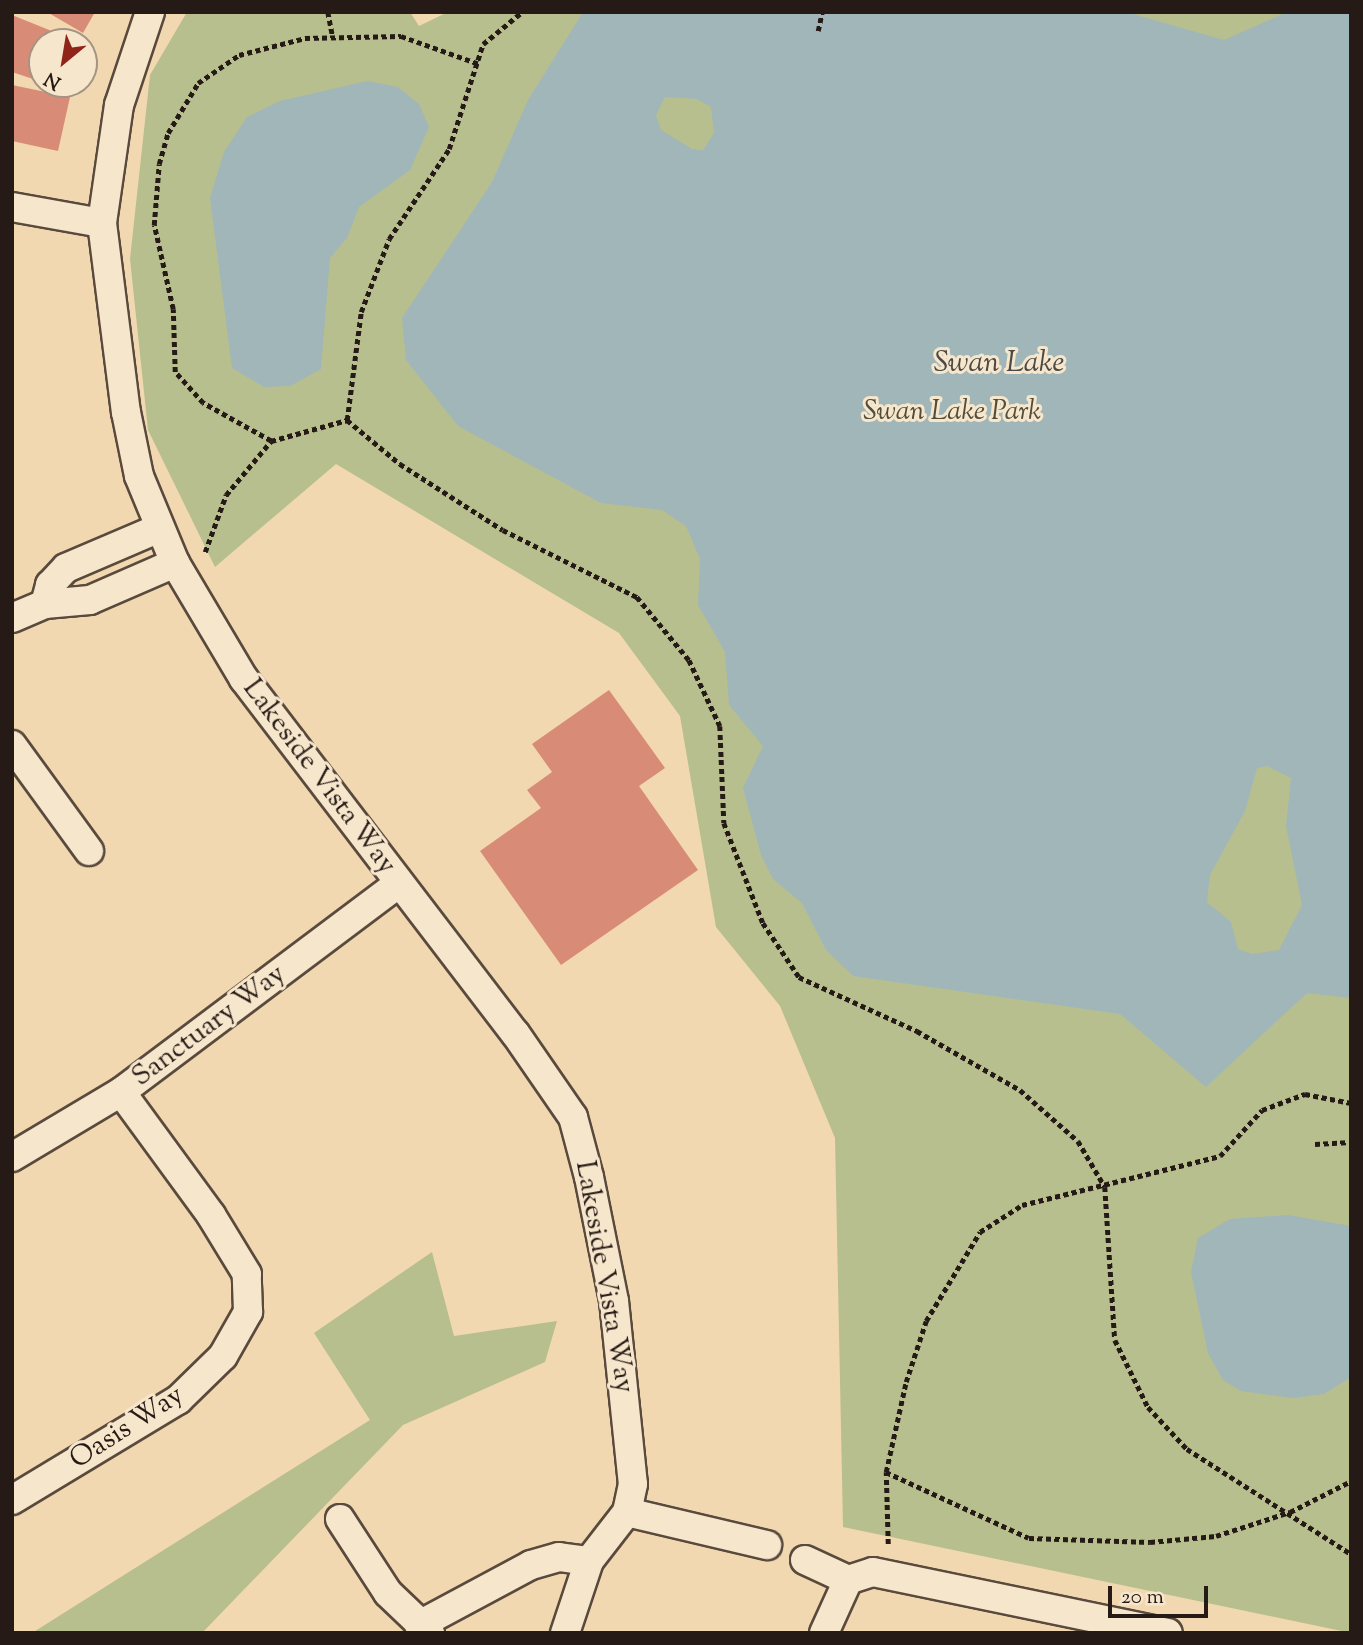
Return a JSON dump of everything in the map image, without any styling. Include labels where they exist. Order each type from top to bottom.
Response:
[{"type":"street","name":"Lakeside Vista Way","points":[[150,12],[120,105],[102,223],[126,412],[139,476],[175,563],[267,711],[573,1117],[612,1288],[626,1384],[633,1484],[627,1512]]},
{"type":"street","points":[[12,207],[102,223]]},
{"type":"street","points":[[45,604],[50,585],[66,568],[160,528]]},
{"type":"street","points":[[12,618],[45,604],[90,600],[175,563]]},
{"type":"street","points":[[12,745],[89,851]]},
{"type":"street","name":"Sanctuary Way","points":[[12,1157],[121,1092],[399,883]]},
{"type":"street","name":"Oasis Way","points":[[12,1500],[178,1400],[223,1356],[248,1312],[247,1274],[212,1215],[121,1092]]},
{"type":"street","points":[[565,1633],[589,1561],[627,1512],[767,1545]]},
{"type":"street","points":[[340,1519],[388,1593],[425,1629],[531,1565],[559,1557],[589,1561]]},
{"type":"street","points":[[805,1560],[848,1580],[884,1574],[1168,1633]]},
{"type":"street","points":[[824,1633],[848,1580]]},
{"type":"path","points":[[328,12],[333,37]]},
{"type":"path","points":[[347,420],[361,312],[389,239],[449,149],[479,64],[483,44],[522,12]]},
{"type":"path","points":[[818,31],[822,12]]},
{"type":"path","points":[[271,441],[203,404],[175,372],[173,309],[154,225],[159,164],[168,133],[198,83],[239,55],[305,38],[401,36],[479,64]]},
{"type":"path","points":[[191,589],[226,495],[271,441],[347,420]]},
{"type":"path","points":[[347,420],[400,464],[503,530],[637,597],[689,660],[720,726],[724,823],[763,923],[799,977],[917,1031],[1020,1090],[1077,1141],[1105,1187],[1115,1340],[1148,1407],[1187,1449],[1290,1512],[1351,1555]]},
{"type":"path","points":[[884,1574],[890,1529],[886,1472],[926,1321],[980,1232],[1022,1205],[1105,1187],[1220,1156],[1262,1110],[1305,1094],[1351,1102]]},
{"type":"path","points":[[1315,1144],[1351,1142]]},
{"type":"path","points":[[886,1472],[1029,1538],[1150,1542],[1216,1536],[1290,1512],[1351,1481]]},
{"type":"green space","name":"Swan Lake Park","points":[[187,12],[410,12],[419,26],[448,12],[1351,12],[1351,1633],[843,1527],[835,1138],[780,1006],[716,927],[680,716],[619,633],[336,464],[215,567],[148,430],[130,259],[150,75]]},
{"type":"green space","points":[[432,1252],[454,1336],[557,1321],[545,1362],[403,1425],[202,1633],[32,1633],[370,1420],[314,1333]]},
{"type":"water","name":"Swan Lake","points":[[583,12],[1126,12],[1224,40],[1287,12],[1351,12],[1351,998],[1307,993],[1206,1087],[1120,1014],[853,976],[826,950],[802,903],[773,879],[761,855],[743,788],[763,746],[729,705],[725,652],[698,605],[700,559],[686,526],[662,510],[601,503],[458,426],[406,360],[402,318],[492,182],[528,100]],"holes":[[[665,97],[697,99],[711,107],[714,133],[703,150],[692,149],[661,130],[656,115]],[[1267,766],[1291,778],[1286,826],[1302,905],[1279,950],[1252,954],[1238,949],[1231,922],[1207,902],[1210,875],[1245,811],[1257,768]]]},
{"type":"water","points":[[367,81],[398,87],[419,104],[429,127],[410,170],[359,207],[347,238],[330,258],[321,369],[290,386],[264,387],[232,368],[210,198],[224,152],[247,117],[280,101]]},
{"type":"water","points":[[1288,1215],[1351,1226],[1351,1377],[1324,1394],[1293,1398],[1241,1391],[1223,1380],[1208,1353],[1191,1272],[1198,1238],[1230,1219]]},
{"type":"building","points":[[47,12],[95,12],[86,28],[74,28]]},
{"type":"building","points":[[12,15],[44,28],[28,28],[28,77],[12,72]]},
{"type":"building","points":[[12,85],[28,88],[28,98],[70,98],[58,151],[12,141]]},
{"type":"building","points":[[609,690],[665,768],[639,786],[698,870],[561,965],[480,851],[541,808],[527,790],[552,772],[532,744]]}]
